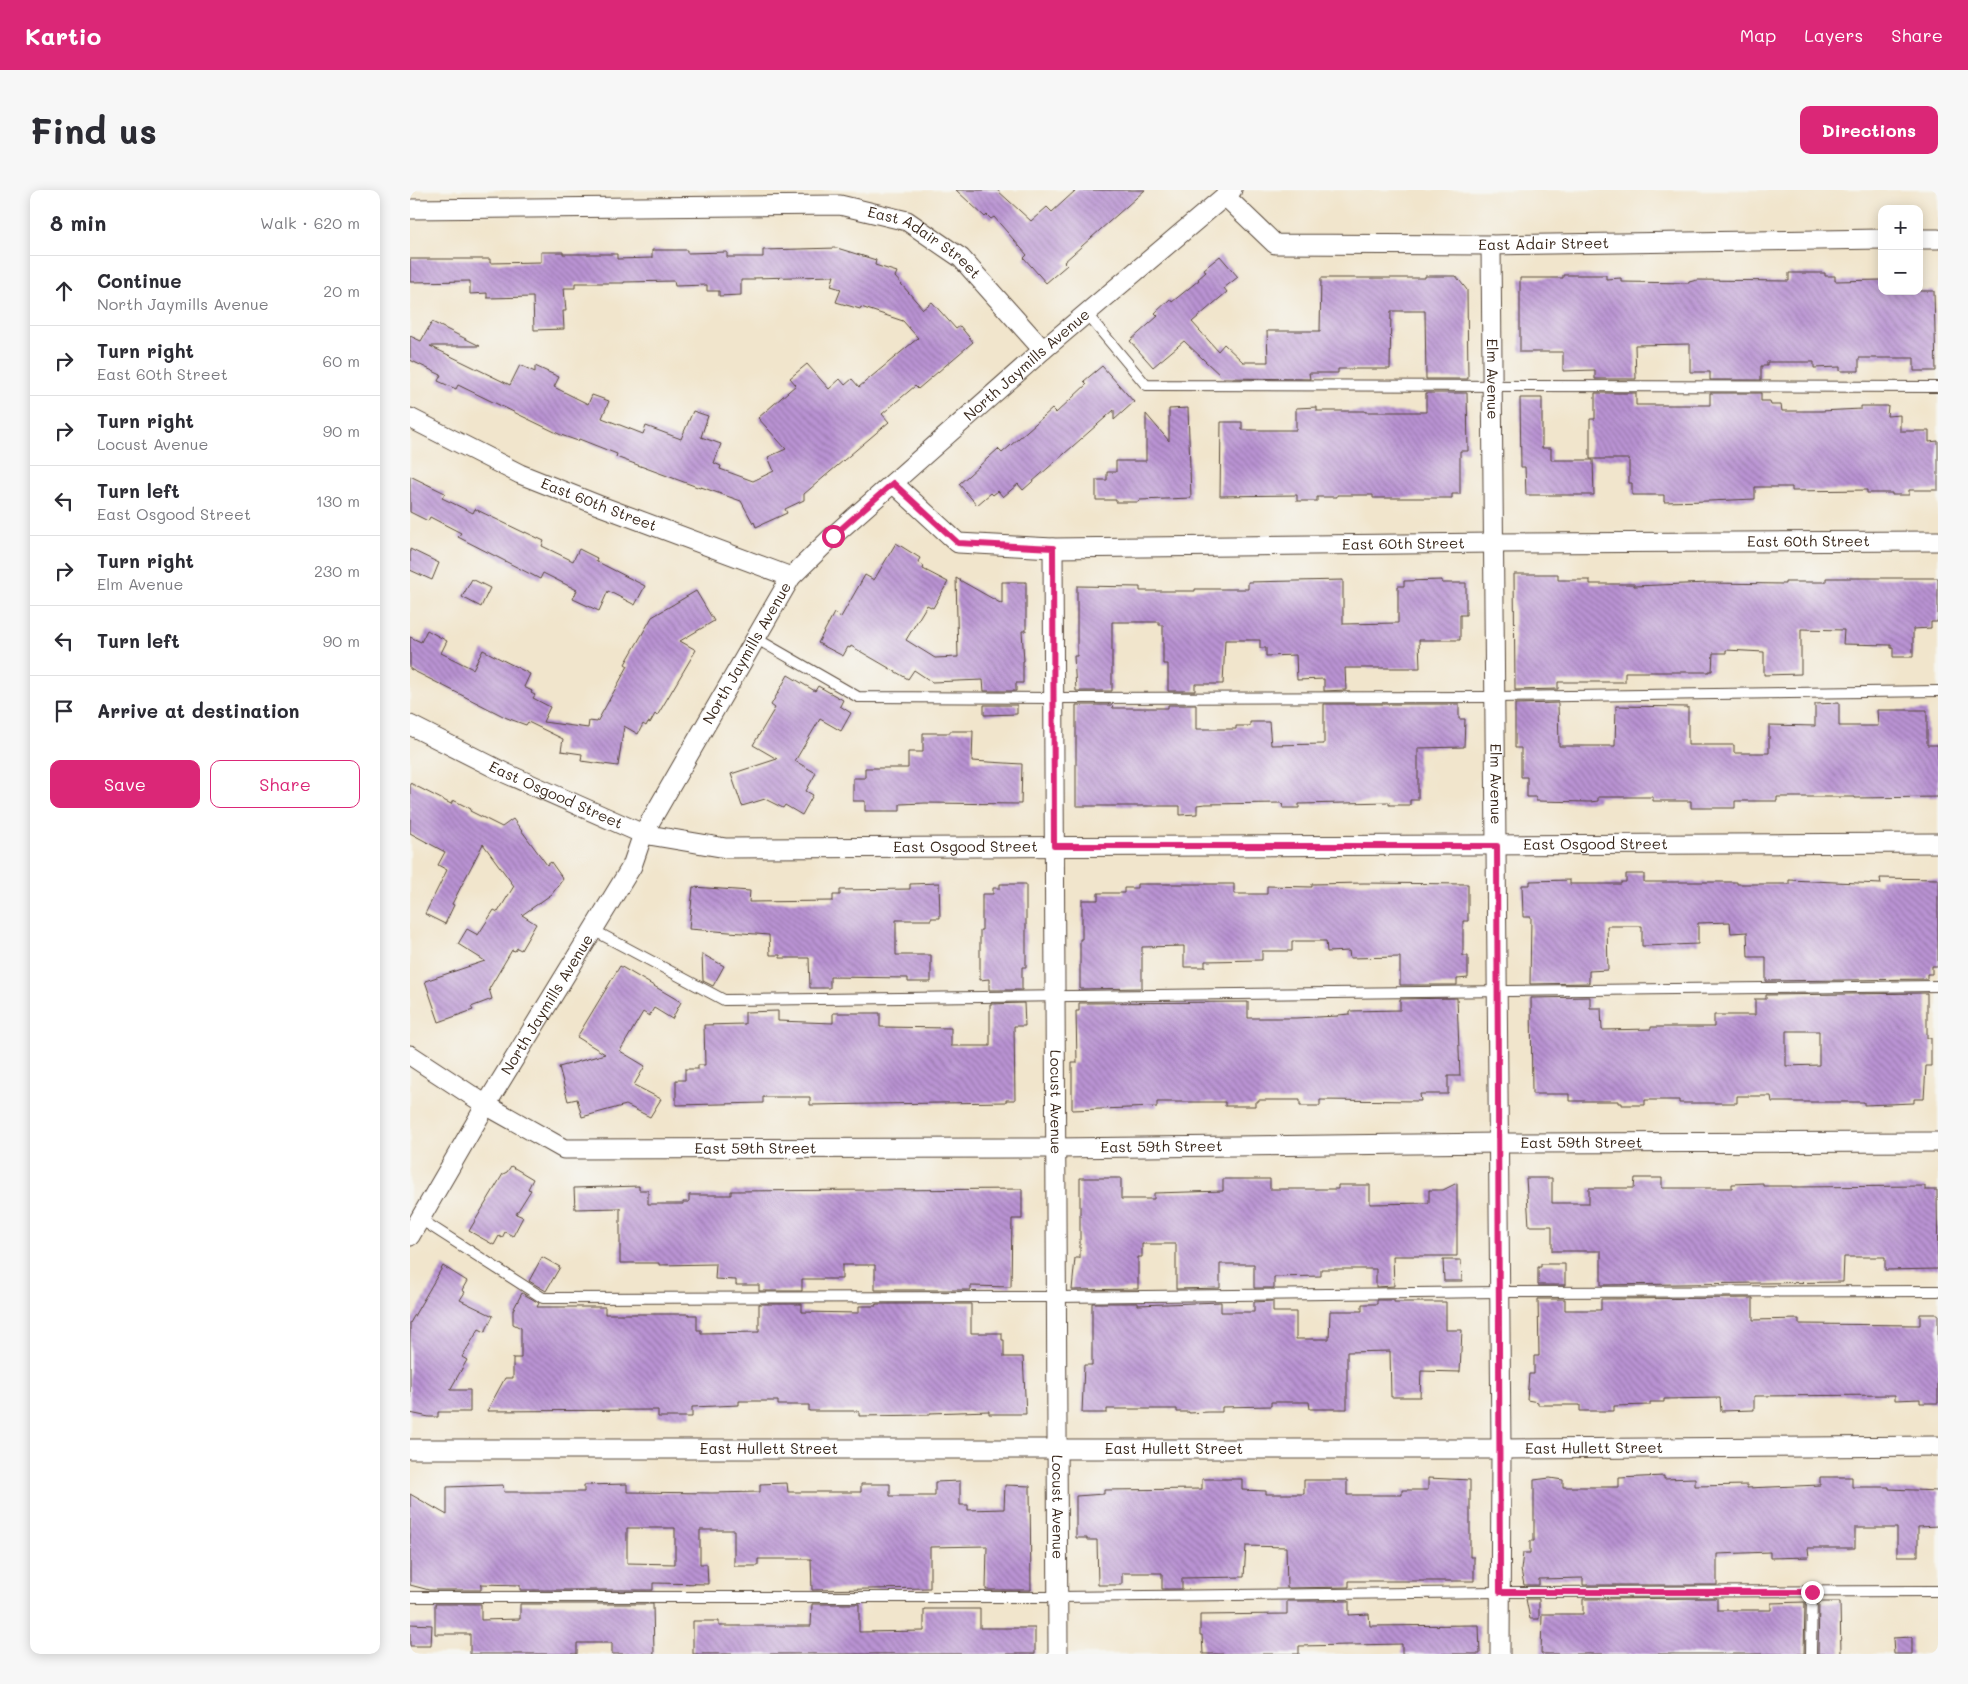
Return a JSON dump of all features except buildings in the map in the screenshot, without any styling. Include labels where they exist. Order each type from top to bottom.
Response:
[{"type":"street","name":"East Adair Street","points":[[1228,193],[1275,244],[1491,245],[1878,240]]},
{"type":"street","name":"North Jaymills Avenue","points":[[410,1236],[486,1105],[632,866],[643,834],[791,577],[833,536],[1043,350],[1228,193]]},
{"type":"street","name":"East Adair Street","points":[[410,209],[840,205],[907,221],[961,258],[1043,350]]},
{"type":"street","points":[[1923,239],[1938,239]]},
{"type":"street","name":"Elm Avenue","points":[[1491,245],[1500,1292],[1500,1654]]},
{"type":"street","name":"East 60th Street","points":[[410,418],[520,474],[791,577]]},
{"type":"street","name":"East 60th Street","points":[[893,483],[958,543],[1053,548],[1495,543],[1938,541]]},
{"type":"street","name":"Locust Avenue","points":[[1053,548],[1058,1654]]},
{"type":"street","name":"East Osgood Street","points":[[410,725],[505,773],[643,834],[726,848],[1938,843]]},
{"type":"street","name":"East 59th Street","points":[[410,1055],[486,1105],[564,1149],[1056,1148],[1499,1143],[1938,1142]]},
{"type":"street","name":"East Hullett Street","points":[[410,1449],[1057,1450],[1938,1446]]},
{"type":"lane","points":[[1086,313],[1146,385],[1938,387]]},
{"type":"lane","points":[[757,639],[858,697],[1496,696],[1938,692]]},
{"type":"lane","points":[[593,930],[724,1000],[1938,986]]},
{"type":"lane","points":[[420,1219],[543,1298],[1056,1297],[1500,1292],[1938,1291]]},
{"type":"lane","points":[[410,1597],[1058,1597],[1500,1592],[1938,1591]]},
{"type":"lane","points":[[1811,1654],[1812,1592]]},
{"type":"route","points":[[833,536],[893,483],[958,543],[1053,548],[1054,846],[1497,846],[1501,1449],[1500,1592],[1812,1592]]}]
